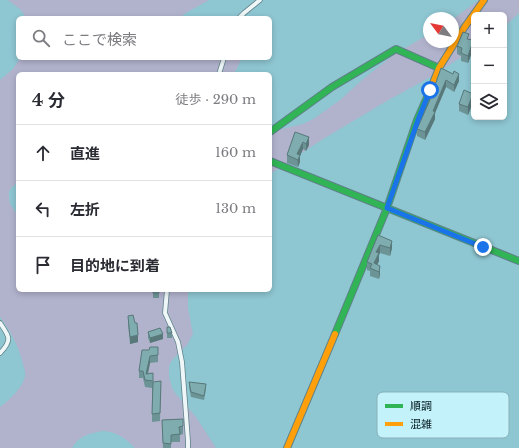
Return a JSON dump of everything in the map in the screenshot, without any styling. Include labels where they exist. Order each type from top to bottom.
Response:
[{"type":"street","points":[[241,16],[260,0]]},
{"type":"street","points":[[288,448],[387,208],[418,120],[439,68],[464,28],[484,0]]},
{"type":"street","points":[[272,131],[332,87],[396,49],[439,68]]},
{"type":"street","points":[[220,72],[223,60]]},
{"type":"street","points":[[272,162],[519,261]]},
{"type":"street","points":[[167,292],[166,313],[178,342],[182,362],[188,448]]},
{"type":"street","points":[[0,323],[8,335],[9,340],[0,353]]},
{"type":"shaded area","points":[[8,0],[209,0],[182,16],[25,16],[21,10]]},
{"type":"shaded area","points":[[479,0],[519,0],[519,13],[507,24],[507,12],[471,12],[471,51],[432,76],[323,139],[272,173],[272,130],[303,124],[315,118],[340,100],[362,80],[395,54],[423,38],[423,48],[459,48],[459,15]]},
{"type":"shaded area","points":[[19,60],[240,60],[235,72],[16,72],[16,184],[11,188],[9,197],[10,204],[16,213],[16,292],[188,292],[188,308],[193,334],[187,345],[172,360],[169,366],[169,377],[175,393],[196,417],[216,448],[135,448],[121,436],[104,431],[84,436],[77,441],[72,448],[0,448],[0,407],[19,389],[25,375],[25,370],[17,345],[0,317],[0,80],[13,69]]},
{"type":"building","points":[[463,32],[469,34],[467,39],[471,40],[471,47],[468,56],[461,53],[462,48],[459,47],[459,41]]},
{"type":"building","points":[[441,68],[453,74],[454,71],[459,74],[454,85],[446,80],[433,111],[435,112],[425,132],[417,129],[429,102]]},
{"type":"building","points":[[464,90],[471,93],[471,99],[468,107],[459,104]]},
{"type":"building","points":[[295,132],[309,137],[306,144],[303,142],[297,154],[300,155],[298,160],[287,155]]},
{"type":"building","points":[[378,235],[392,241],[390,248],[380,245],[376,252],[379,253],[374,263],[380,266],[379,272],[370,268],[372,264],[367,262]]},
{"type":"building","points":[[133,315],[135,323],[137,323],[138,335],[130,337],[128,316]]},
{"type":"building","points":[[167,327],[170,327],[172,333],[167,333]]},
{"type":"building","points":[[160,328],[163,334],[150,338],[148,332]]},
{"type":"building","points":[[150,347],[158,347],[158,355],[150,356],[146,374],[153,373],[153,381],[145,380],[143,371],[139,371],[142,350],[149,350]]},
{"type":"building","points":[[161,381],[160,413],[152,414],[153,382]]},
{"type":"building","points":[[189,382],[206,384],[204,396],[191,392]]},
{"type":"building","points":[[183,419],[183,426],[179,427],[180,434],[171,435],[171,444],[163,443],[162,420]]},
{"type":"traffic: fast","points":[[272,131],[332,87],[396,49],[439,68]]},
{"type":"traffic: fast","points":[[335,334],[387,208],[417,120],[431,88]]},
{"type":"traffic: fast","points":[[272,162],[519,261]]},
{"type":"traffic: slow","points":[[431,88],[439,68],[464,28],[484,0]]},
{"type":"traffic: slow","points":[[287,448],[335,334]]},
{"type":"route","points":[[430,90],[387,208],[483,247]]}]
